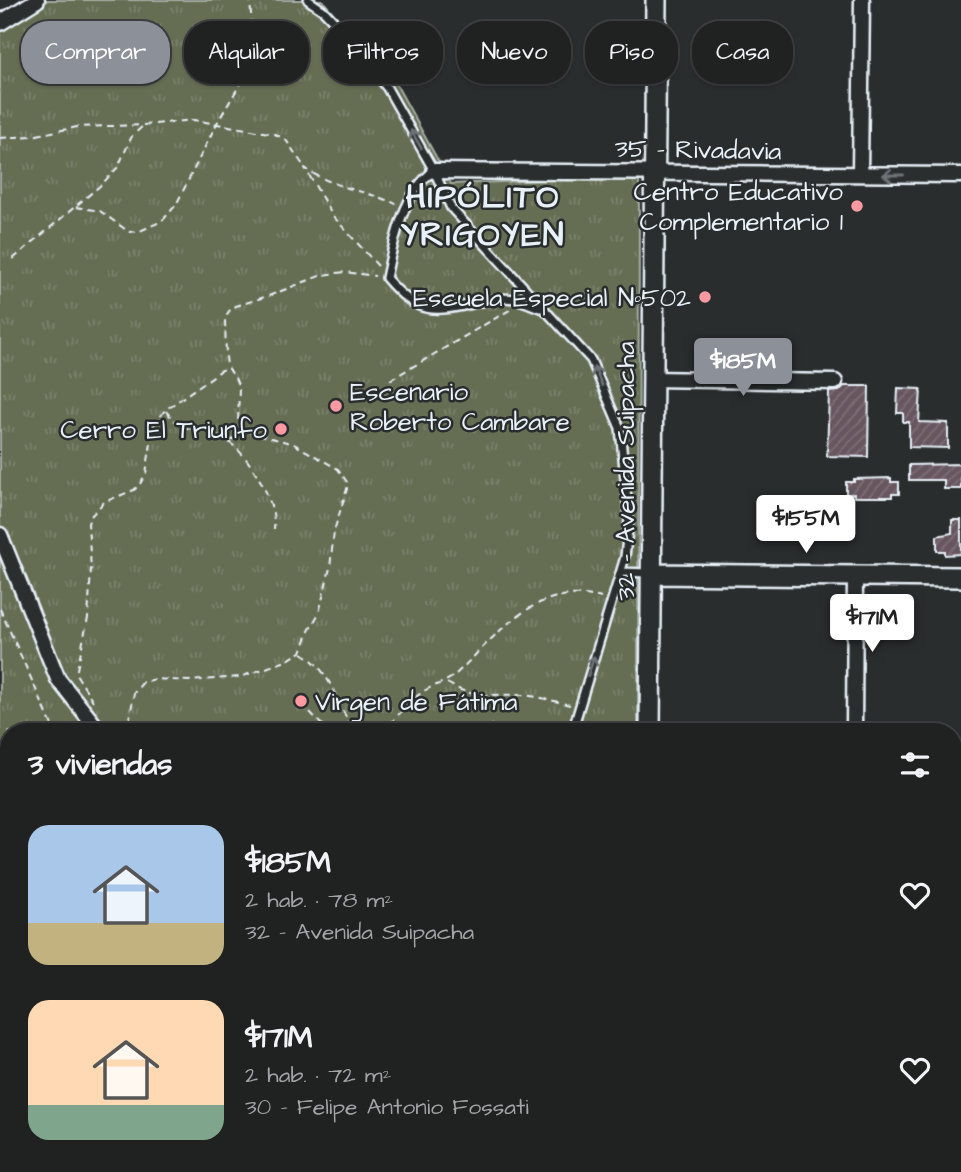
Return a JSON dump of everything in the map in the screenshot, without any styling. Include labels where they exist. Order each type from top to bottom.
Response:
[{"type":"street","points":[[0,23],[37,0]]},
{"type":"street","name":"32 - Avenida Suipacha","points":[[650,723],[656,0]]},
{"type":"street","points":[[860,174],[862,0]]},
{"type":"street","name":"35 - Rivadavia","points":[[434,171],[961,175]]},
{"type":"street","points":[[652,379],[835,382]]},
{"type":"street","points":[[0,535],[58,679],[93,723]]},
{"type":"street","points":[[651,574],[961,577]]},
{"type":"street","points":[[854,723],[855,576]]},
{"type":"lane","points":[[308,0],[324,11],[342,30],[387,88],[434,171],[451,208],[591,360],[620,428],[629,520],[625,557],[574,723]]},
{"type":"lane","points":[[434,171],[426,176],[406,208],[394,240],[386,278],[408,300],[435,311],[493,299],[515,299],[544,310]]},
{"type":"lane","points":[[621,572],[651,574]]},
{"type":"path","points":[[76,207],[100,211],[129,232],[162,222],[176,205],[217,123],[239,86],[248,57],[252,27],[250,0]]},
{"type":"path","points":[[0,138],[32,136],[77,127],[194,120],[275,134],[286,140],[332,215],[386,278]]},
{"type":"path","points":[[13,259],[76,207],[118,167],[132,136],[144,125]]},
{"type":"path","points":[[305,168],[328,183],[357,189],[406,208]]},
{"type":"path","points":[[129,723],[134,693],[143,682],[156,679],[189,681],[240,677],[286,661],[301,652],[319,613],[325,592],[334,531],[347,482],[338,469],[295,444],[242,430],[238,425],[239,387],[227,366],[225,319],[229,311],[236,306],[322,275],[345,272],[386,278]]},
{"type":"path","points":[[390,380],[523,302]]},
{"type":"path","points":[[98,709],[76,674],[88,618],[91,569],[88,523],[97,507],[140,484],[146,473],[154,425],[165,410],[227,366]]},
{"type":"path","points":[[165,410],[183,427],[216,435],[229,442],[247,462],[268,495],[275,517],[274,529]]},
{"type":"path","points":[[229,442],[242,430]]},
{"type":"path","points":[[391,723],[426,690],[446,682],[520,615],[543,601],[572,594],[586,594],[612,601]]},
{"type":"path","points":[[0,610],[51,723]]},
{"type":"path","points":[[301,652],[322,668],[350,723]]},
{"type":"path","points":[[446,682],[458,690],[483,697],[524,695],[577,707]]},
{"type":"path","points":[[310,712],[320,723]]},
{"type":"green space","points":[[25,0],[322,0],[340,21],[323,21],[323,84],[396,84],[451,184],[639,176],[638,723],[0,723],[0,15]]},
{"type":"building","points":[[844,386],[869,386],[868,457],[827,456],[829,392],[839,391]]},
{"type":"building","points":[[898,388],[921,389],[919,422],[948,423],[948,448],[909,447],[909,422],[903,422],[903,413],[897,413]]},
{"type":"building","points":[[961,464],[961,489],[944,489],[944,480],[909,480],[909,465]]},
{"type":"building","points":[[891,478],[891,482],[899,482],[899,494],[892,494],[892,497],[854,497],[854,494],[846,494],[846,482],[854,482],[854,479]]},
{"type":"building","points":[[952,520],[961,520],[961,554],[945,555],[945,551],[937,551],[937,536],[952,533]]},
{"type":"place","name":"Centro Educativo Complementario 1","points":[[857,206]]},
{"type":"place","name":"Escuela Especial Nº502","points":[[705,297]]},
{"type":"place","name":"Escenario Roberto Cambare","points":[[336,406]]},
{"type":"place","name":"Cerro El Triunfo","points":[[281,429]]},
{"type":"place","name":"Virgen de Fátima","points":[[301,701]]},
{"type":"district","name":"HIPÓLITO YRIGOYEN","points":[[483,214]]}]
